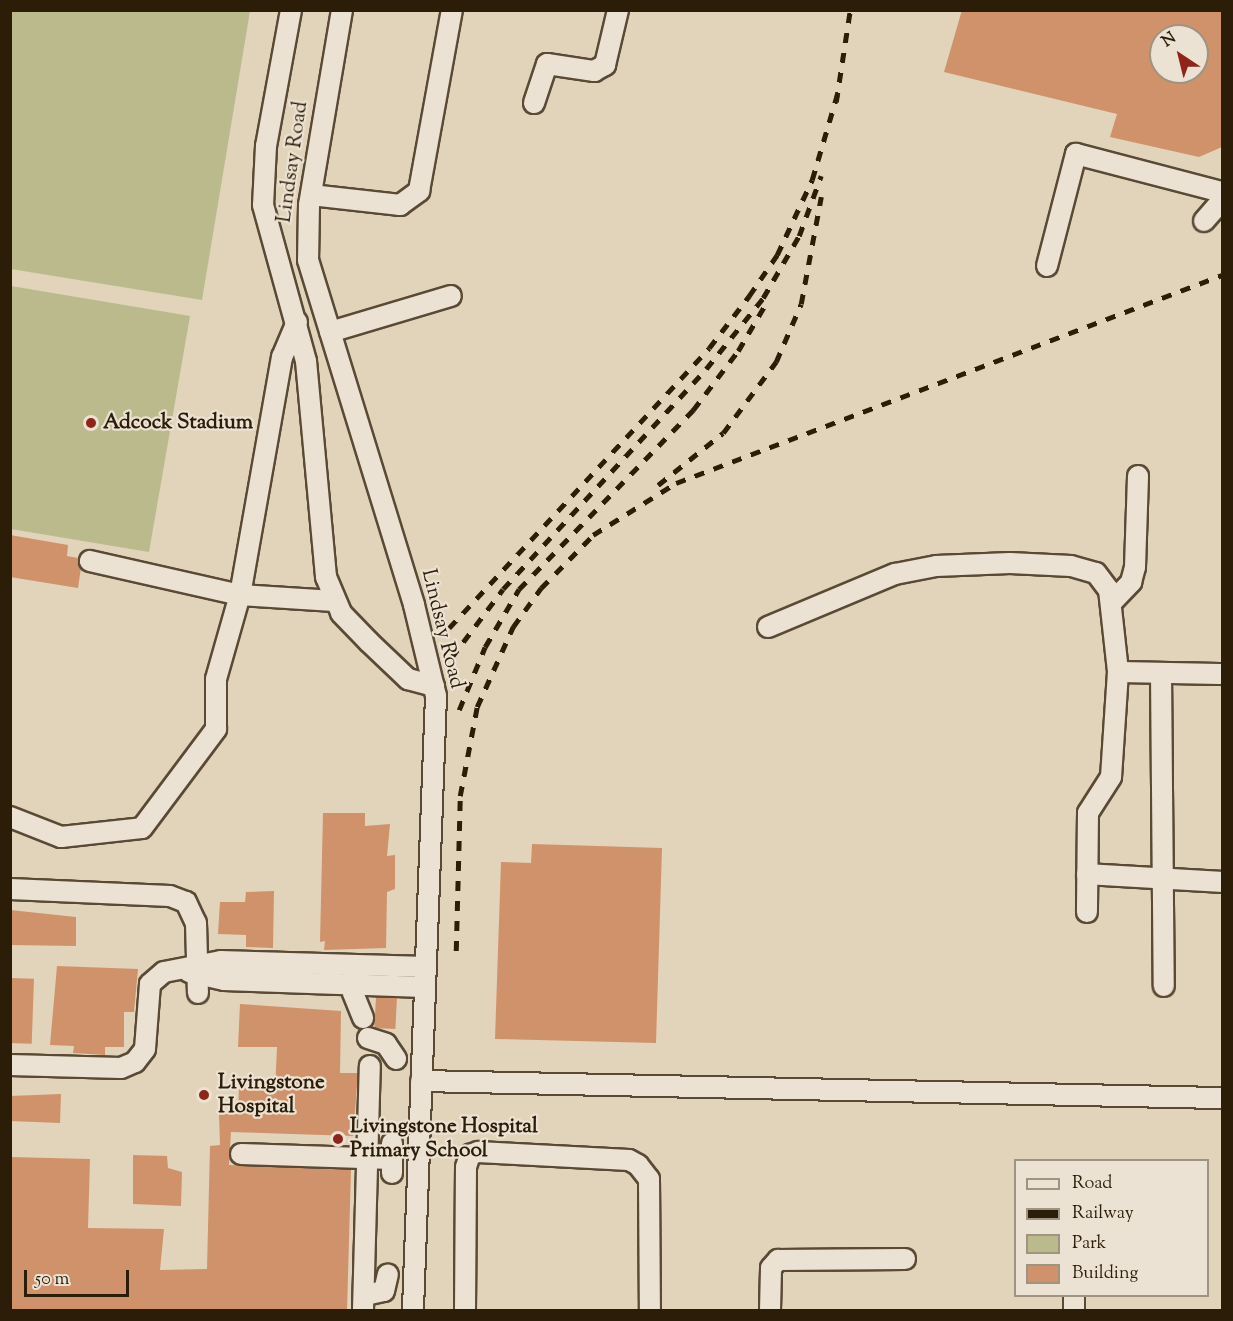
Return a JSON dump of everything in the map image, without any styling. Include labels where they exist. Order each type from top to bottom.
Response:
[{"type":"street","points":[[291,10],[262,178],[263,205],[306,361],[326,577],[334,601],[402,674],[434,686]]},
{"type":"street","name":"Lindsay Road","points":[[342,10],[311,195],[308,260],[414,605],[434,686],[413,1311]]},
{"type":"street","points":[[311,195],[400,205],[419,191],[452,10]]},
{"type":"street","points":[[534,103],[547,64],[594,71],[605,65],[618,10]]},
{"type":"street","points":[[1047,266],[1076,154],[1222,192]]},
{"type":"street","points":[[1204,221],[1222,200]]},
{"type":"street","points":[[330,332],[451,296]]},
{"type":"street","points":[[10,817],[61,837],[127,833],[149,823],[216,729],[220,718],[216,680],[240,595],[282,357],[297,322]]},
{"type":"street","points":[[1112,602],[1131,582],[1135,567],[1138,477]]},
{"type":"street","points":[[90,561],[240,595],[334,601]]},
{"type":"street","points":[[768,627],[895,574],[963,562],[1086,568],[1105,582],[1112,602],[1118,672],[1111,777],[1088,813],[1087,912]]},
{"type":"street","points":[[1118,672],[1222,674]]},
{"type":"street","points":[[1161,673],[1164,986]]},
{"type":"street","points":[[1088,874],[1163,881],[1222,882]]},
{"type":"street","points":[[10,889],[179,899],[194,912],[199,978]]},
{"type":"street","points":[[10,1065],[121,1068],[135,1062],[145,1049],[150,984],[158,975],[177,969],[199,978],[254,961],[424,987]]},
{"type":"street","points":[[354,976],[425,967]]},
{"type":"street","points":[[354,976],[363,1018]]},
{"type":"street","points":[[368,1038],[387,1044],[396,1059]]},
{"type":"street","points":[[366,1298],[370,1066]]},
{"type":"street","points":[[421,1081],[1222,1098]]},
{"type":"street","points":[[465,1311],[466,1167],[470,1155],[478,1152],[629,1160],[638,1165],[648,1179],[650,1311]]},
{"type":"street","points":[[241,1154],[392,1159]]},
{"type":"street","points":[[770,1311],[771,1268],[778,1260],[906,1259]]},
{"type":"street","points":[[366,1298],[384,1291],[388,1274]]},
{"type":"street","points":[[366,1298],[387,1311]]},
{"type":"green space","points":[[10,11],[250,11],[202,300],[11,269]]},
{"type":"green space","name":"Adcock Stadium","points":[[11,286],[190,316],[149,552],[11,529]]},
{"type":"building","points":[[962,10],[1222,10],[1222,147],[1199,157],[1110,137],[1117,114],[944,72]]},
{"type":"building","points":[[10,535],[68,545],[67,556],[78,558],[81,568],[78,588],[10,577]]},
{"type":"building","points":[[323,813],[365,813],[365,826],[390,824],[387,856],[395,855],[395,889],[387,892],[386,948],[324,950],[325,941],[320,942]]},
{"type":"building","points":[[532,844],[662,848],[656,1043],[495,1039],[501,862],[531,863]]},
{"type":"building","points":[[274,891],[273,948],[246,947],[246,935],[218,934],[220,902],[245,902],[246,892]]},
{"type":"building","points":[[10,910],[76,917],[76,946],[10,945]]},
{"type":"building","points":[[57,966],[138,969],[134,1012],[124,1012],[124,1047],[105,1047],[105,1055],[73,1053],[74,1046],[50,1045]]},
{"type":"building","points":[[10,978],[34,979],[32,1044],[10,1043]]},
{"type":"building","points":[[376,997],[397,998],[395,1029],[374,1028]]},
{"type":"building","points":[[240,1004],[341,1011],[340,1073],[358,1073],[353,1136],[231,1132],[229,1165],[351,1170],[347,1311],[10,1311],[10,1157],[90,1159],[88,1228],[164,1229],[160,1270],[207,1269],[210,1146],[220,1145],[219,1114],[238,1114],[239,1088],[275,1089],[277,1047],[238,1047]]},
{"type":"building","points":[[61,1094],[60,1123],[10,1121],[10,1096]]},
{"type":"building","points":[[133,1155],[167,1156],[168,1168],[182,1172],[181,1206],[133,1204]]},
{"type":"railway","points":[[836,102],[850,10]]},
{"type":"railway","points":[[449,628],[709,348],[749,296],[777,255],[812,180],[837,95]]},
{"type":"railway","points":[[451,658],[503,589],[706,369],[763,298],[799,236],[821,176]]},
{"type":"railway","points":[[658,485],[723,433],[776,362],[801,304],[821,197]]},
{"type":"railway","points":[[456,951],[460,796],[477,707],[513,627],[541,588],[593,535],[676,483],[1222,275]]},
{"type":"railway","points":[[459,710],[485,647],[519,589],[693,410],[738,351],[765,305]]},
{"type":"place","name":"Adcock Stadium","points":[[91,423]]},
{"type":"place","name":"Livingstone Hospital","points":[[204,1095]]},
{"type":"place","name":"Livingstone Hospital Primary School","points":[[338,1139]]}]
